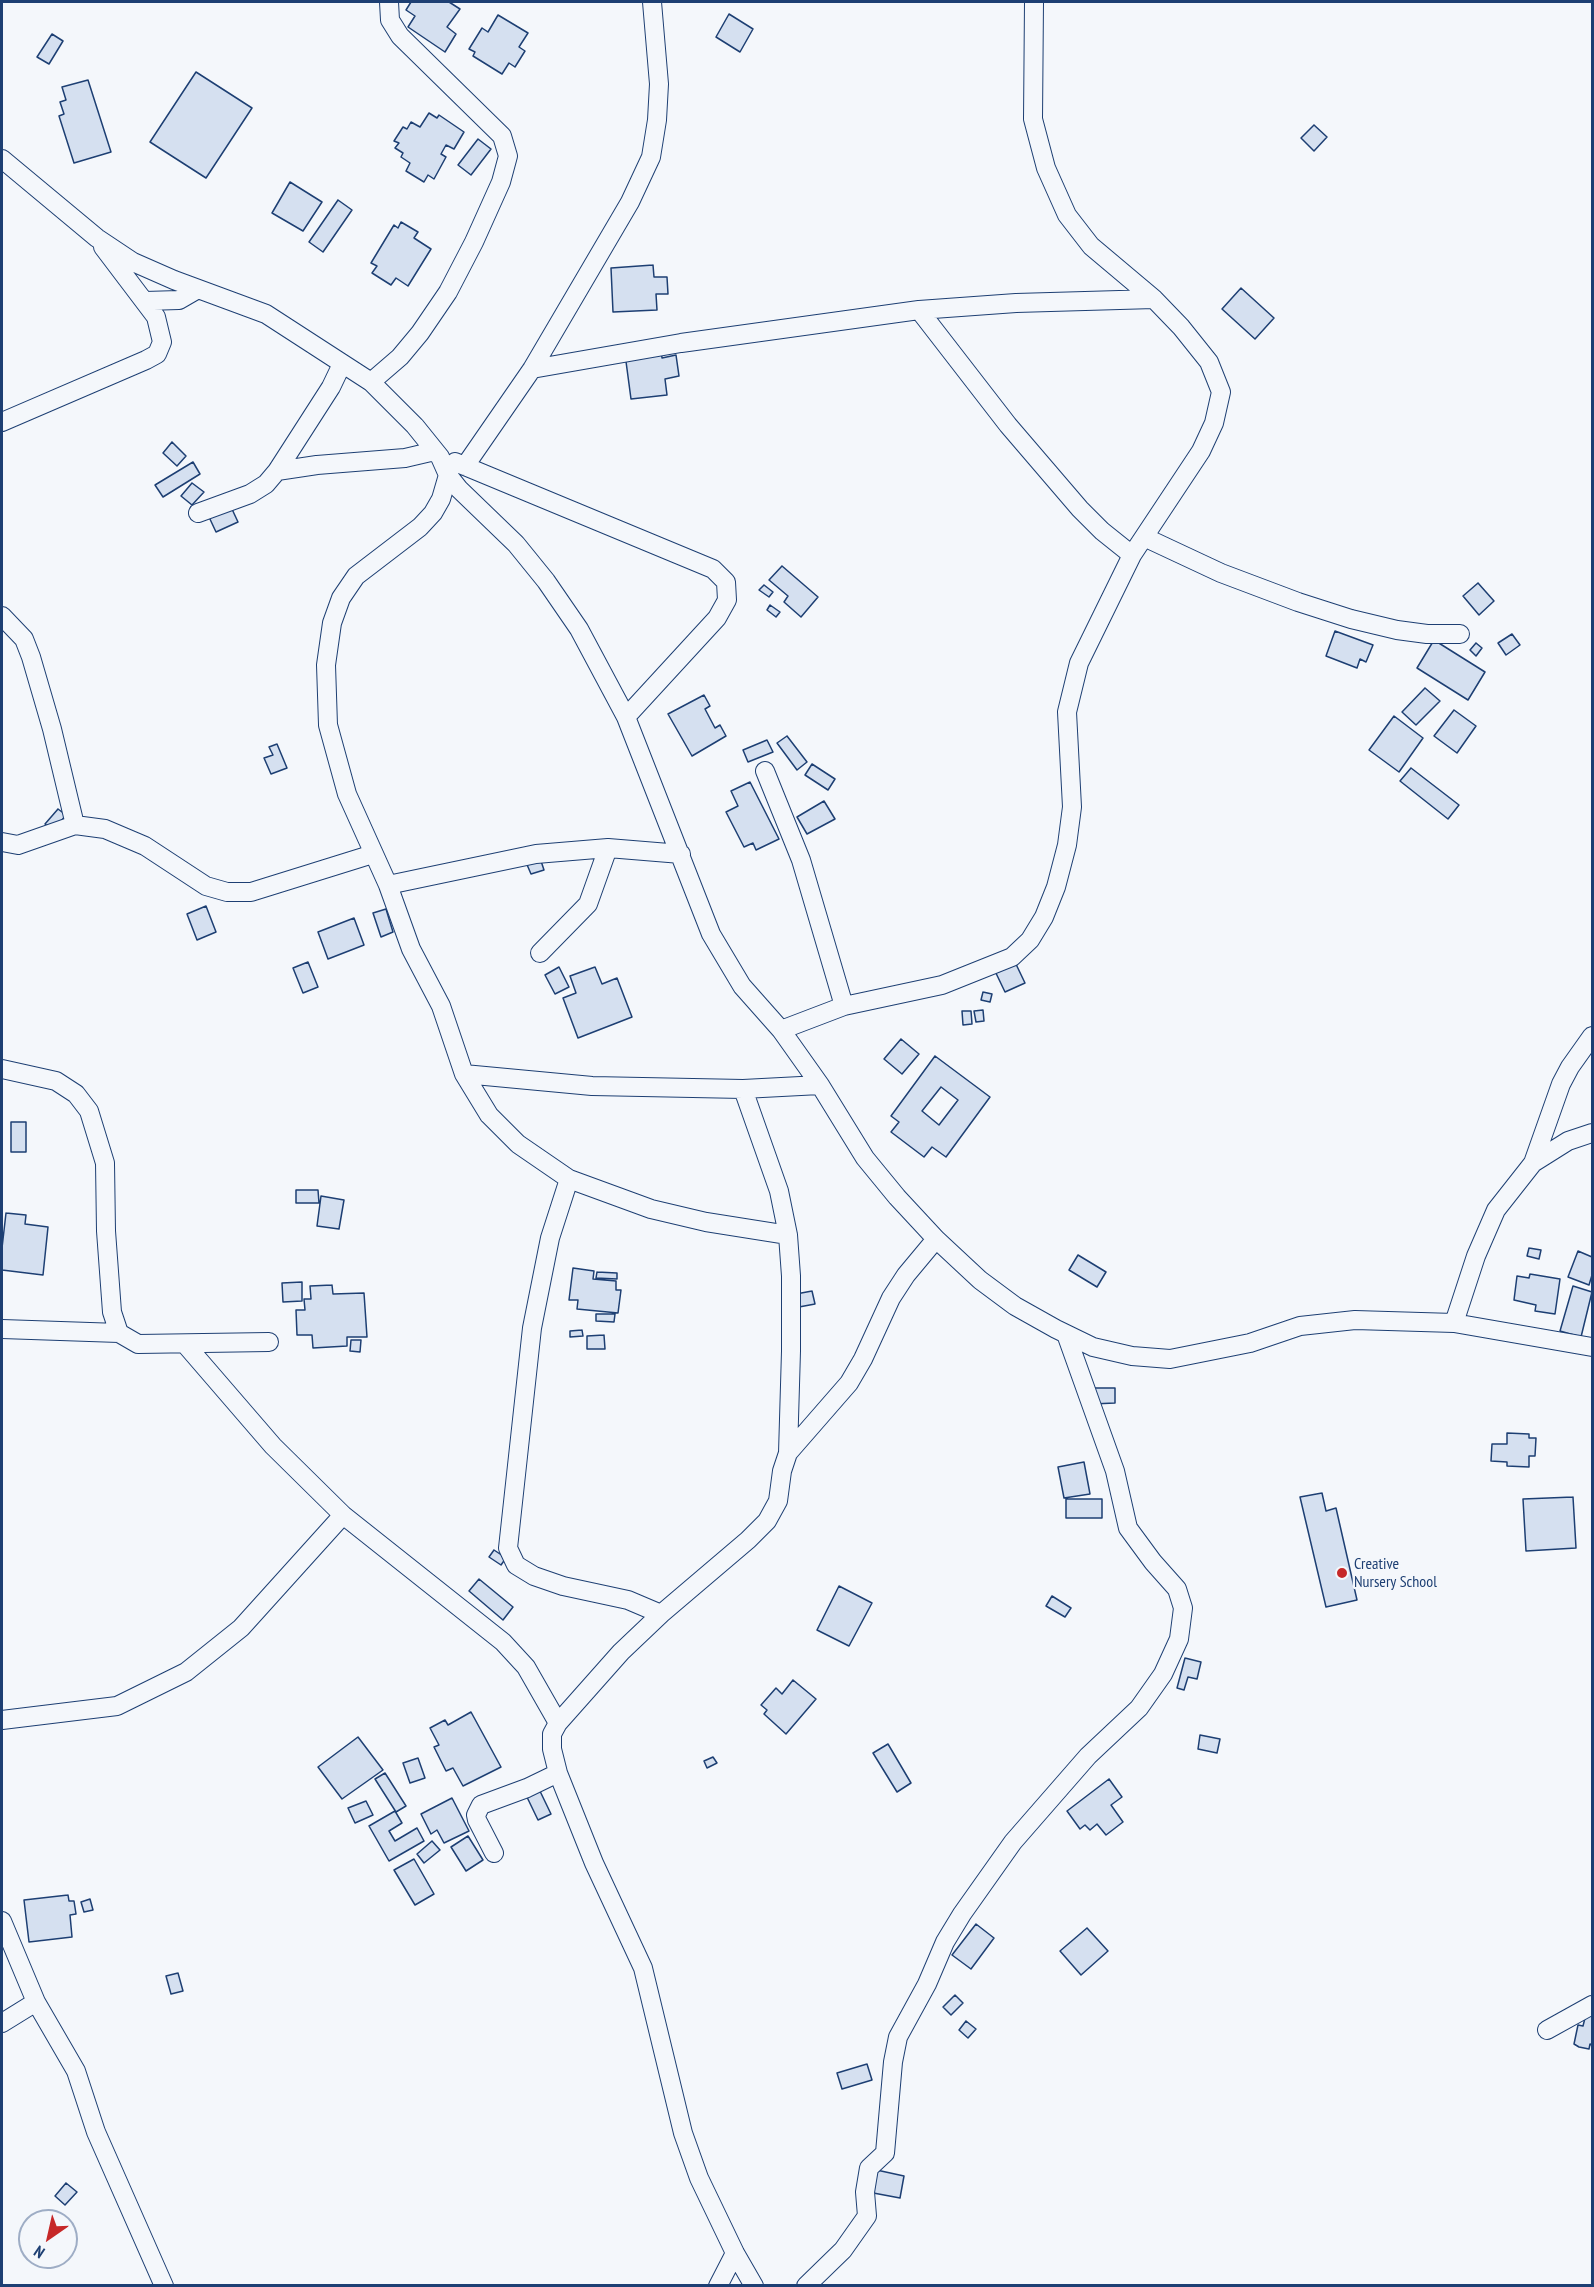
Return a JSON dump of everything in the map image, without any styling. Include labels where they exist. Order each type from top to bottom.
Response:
[{"type":"street","points":[[371,382],[400,357],[420,333],[448,292],[501,182],[508,156],[502,136],[400,36],[390,20],[389,2]]},
{"type":"street","points":[[465,466],[532,369],[630,202],[651,157],[657,120],[659,84],[652,2]]},
{"type":"street","points":[[780,1030],[844,1006],[942,986],[1012,957],[1030,940],[1044,917],[1056,887],[1066,845],[1072,807],[1067,712],[1079,663],[1132,555],[1201,451],[1214,423],[1221,392],[1209,362],[1181,327],[1154,299],[1091,246],[1067,215],[1046,168],[1033,119],[1034,2]]},
{"type":"street","points":[[2,159],[97,238],[133,262],[198,290],[266,314],[371,382],[415,426],[437,454],[448,475],[459,489],[516,544],[546,581],[579,629],[626,717],[711,934],[742,986],[780,1030],[820,1085],[865,1158],[936,1239],[980,1280],[1006,1299],[1066,1334],[1093,1347],[1132,1356],[1170,1359],[1250,1343],[1300,1326],[1355,1320],[1454,1323],[1593,1347]]},
{"type":"street","points":[[2,422],[157,354],[162,342],[156,317],[97,238]]},
{"type":"street","points":[[145,301],[179,300],[198,290]]},
{"type":"street","points":[[532,369],[681,343],[919,310],[1016,303],[1154,299]]},
{"type":"street","points":[[919,310],[1008,425],[1080,509],[1102,531],[1132,555]]},
{"type":"street","points":[[198,513],[250,494],[266,484],[277,471],[331,387],[342,364]]},
{"type":"street","points":[[277,471],[437,454],[713,569],[726,582],[727,600],[717,618],[626,717]]},
{"type":"street","points":[[448,475],[441,499],[433,513],[420,527],[356,576],[341,598],[332,623],[326,665],[328,725],[347,794],[388,885],[411,949],[445,1016],[464,1074],[489,1115],[518,1144],[569,1179],[651,1209],[706,1222],[788,1235]]},
{"type":"street","points":[[1144,537],[1221,573],[1351,619],[1417,633],[1460,634]]},
{"type":"street","points":[[2,616],[24,639],[31,657],[52,729],[75,825]]},
{"type":"street","points":[[765,771],[801,860],[844,1006]]},
{"type":"street","points":[[2,842],[18,845],[75,825],[105,829],[145,846],[206,886],[227,892],[251,892],[373,854]]},
{"type":"street","points":[[388,885],[536,854],[608,848],[681,854]]},
{"type":"street","points":[[540,953],[588,904],[608,848]]},
{"type":"street","points":[[1454,1323],[1476,1256],[1496,1210],[1533,1163],[1561,1084],[1570,1067],[1593,1036]]},
{"type":"street","points":[[2,1069],[56,1081],[76,1094],[89,1111],[105,1163],[106,1231],[112,1312],[119,1333]]},
{"type":"street","points":[[464,1074],[592,1086],[743,1089],[820,1085]]},
{"type":"street","points":[[743,1089],[779,1191],[788,1235],[791,1351],[788,1454],[782,1472],[778,1501],[767,1521],[748,1540],[661,1614],[594,1680],[558,1724],[552,1740],[558,1773],[594,1863],[643,1968],[683,2133],[699,2178],[735,2253],[754,2286]]},
{"type":"street","points":[[1533,1163],[1568,1141],[1593,1133]]},
{"type":"street","points":[[569,1179],[550,1238],[532,1328],[508,1548],[516,1565],[534,1576],[563,1586],[628,1600],[661,1614]]},
{"type":"street","points":[[788,1454],[849,1383],[863,1359],[891,1298],[906,1275],[936,1239]]},
{"type":"street","points":[[2,1329],[119,1333],[138,1344],[269,1342]]},
{"type":"street","points":[[806,2286],[843,2250],[867,2216],[865,2192],[869,2168],[885,2153],[890,2122],[893,2062],[898,2037],[927,1984],[945,1942],[1013,1842],[1088,1756],[1139,1708],[1163,1674],[1179,1639],[1183,1608],[1177,1589],[1153,1562],[1128,1528],[1115,1471],[1066,1334]]},
{"type":"street","points":[[185,1344],[273,1446],[344,1515],[503,1642],[526,1667],[558,1724]]},
{"type":"street","points":[[2,1720],[117,1706],[186,1672],[240,1628],[344,1515]]},
{"type":"street","points":[[494,1853],[477,1820],[476,1815],[481,1805],[527,1788],[558,1773]]},
{"type":"street","points":[[2,1921],[36,2002],[76,2071],[96,2132],[164,2286]]},
{"type":"street","points":[[2,2023],[36,2002]]},
{"type":"street","points":[[1547,2031],[1593,2005]]},
{"type":"street","points":[[718,2286],[735,2253]]},
{"type":"building","points":[[411,2],[449,2],[460,9],[447,27],[456,34],[445,52],[408,27],[415,16],[406,10]]},
{"type":"building","points":[[729,14],[753,29],[740,52],[716,37]]},
{"type":"building","points":[[498,15],[528,33],[519,47],[525,51],[515,67],[509,63],[502,74],[473,56],[475,52],[469,49],[482,28],[488,32]]},
{"type":"building","points":[[52,34],[63,41],[49,64],[37,57]]},
{"type":"building","points":[[196,72],[252,108],[206,178],[150,142]]},
{"type":"building","points":[[88,80],[111,152],[74,163],[59,116],[64,114],[60,102],[66,100],[62,87]]},
{"type":"building","points":[[429,113],[437,118],[439,115],[464,132],[454,149],[446,145],[441,154],[446,157],[434,179],[428,175],[424,182],[406,171],[410,163],[401,157],[403,153],[395,148],[399,143],[394,141],[403,127],[407,129],[411,122],[420,127]]},
{"type":"building","points":[[1314,125],[1327,137],[1314,151],[1301,138]]},
{"type":"building","points":[[478,139],[491,149],[471,175],[458,165]]},
{"type":"building","points":[[290,182],[322,202],[303,231],[272,213]]},
{"type":"building","points":[[338,200],[352,210],[323,252],[309,242]]},
{"type":"building","points":[[401,222],[418,232],[414,238],[431,249],[408,286],[396,278],[391,285],[372,273],[377,266],[371,263],[394,225],[398,228]]},
{"type":"building","points":[[653,265],[654,277],[667,277],[668,294],[656,294],[657,310],[613,312],[611,268]]},
{"type":"building","points":[[1241,288],[1274,318],[1255,339],[1222,309]]},
{"type":"building","points":[[661,350],[662,358],[676,355],[679,376],[665,379],[667,395],[631,399],[625,354]]},
{"type":"building","points":[[172,442],[186,456],[177,466],[163,453]]},
{"type":"building","points":[[193,462],[200,474],[163,497],[155,485]]},
{"type":"building","points":[[192,483],[204,492],[192,505],[181,496]]},
{"type":"building","points":[[231,507],[238,522],[216,532],[209,517]]},
{"type":"building","points":[[782,566],[818,597],[801,617],[784,602],[788,596],[769,580]]},
{"type":"building","points":[[1478,583],[1494,601],[1479,615],[1463,596]]},
{"type":"building","points":[[764,585],[773,592],[769,597],[759,590]]},
{"type":"building","points":[[770,605],[780,612],[776,617],[767,610]]},
{"type":"building","points":[[1335,631],[1373,645],[1366,662],[1360,659],[1357,668],[1326,656]]},
{"type":"building","points":[[1512,634],[1520,645],[1506,655],[1498,643]]},
{"type":"building","points":[[1434,640],[1485,672],[1468,700],[1417,668]]},
{"type":"building","points":[[1476,643],[1482,648],[1476,656],[1470,650]]},
{"type":"building","points":[[1425,688],[1440,701],[1416,725],[1402,712]]},
{"type":"building","points":[[704,695],[710,706],[705,709],[715,728],[720,725],[726,736],[692,756],[668,714]]},
{"type":"building","points":[[1454,710],[1476,726],[1457,753],[1434,736]]},
{"type":"building","points":[[1394,716],[1423,738],[1399,772],[1369,750]]},
{"type":"building","points":[[787,736],[807,762],[797,770],[777,743]]},
{"type":"building","points":[[767,740],[773,752],[748,762],[743,750]]},
{"type":"building","points":[[277,744],[287,768],[271,774],[264,758],[273,755],[269,747]]},
{"type":"building","points":[[812,764],[835,779],[828,790],[805,775]]},
{"type":"building","points":[[1411,768],[1459,805],[1448,819],[1400,781]]},
{"type":"building","points":[[750,782],[779,839],[756,850],[753,843],[744,847],[726,812],[738,806],[731,791]]},
{"type":"building","points":[[824,801],[835,819],[807,834],[797,817]]},
{"type":"building","points":[[58,809],[66,815],[53,831],[45,824]]},
{"type":"building","points":[[539,855],[544,870],[531,874],[525,860]]},
{"type":"building","points":[[206,906],[216,932],[197,940],[187,914]]},
{"type":"building","points":[[386,909],[393,932],[381,937],[373,913]]},
{"type":"building","points":[[354,918],[364,945],[328,959],[318,932]]},
{"type":"building","points":[[1014,960],[1025,983],[1005,992],[994,969]]},
{"type":"building","points":[[308,962],[318,987],[303,993],[293,968]]},
{"type":"building","points":[[559,967],[569,987],[555,994],[545,975]]},
{"type":"building","points":[[595,967],[602,984],[617,978],[632,1017],[578,1038],[563,998],[576,993],[570,976]]},
{"type":"building","points":[[983,992],[992,994],[990,1002],[981,1000]]},
{"type":"building","points":[[983,1010],[984,1021],[976,1022],[974,1011]]},
{"type":"building","points":[[962,1011],[971,1011],[972,1024],[963,1025]]},
{"type":"building","points":[[901,1039],[919,1054],[902,1074],[884,1059]]},
{"type":"building","points":[[935,1056],[990,1097],[946,1157],[932,1147],[924,1157],[891,1132],[899,1122],[891,1116]],"holes":[[[941,1087],[958,1100],[939,1125],[922,1111]]]},
{"type":"building","points":[[11,1122],[26,1122],[26,1152],[11,1152]]},
{"type":"building","points":[[296,1190],[318,1190],[319,1203],[296,1203]]},
{"type":"building","points":[[321,1196],[344,1200],[339,1229],[317,1226]]},
{"type":"building","points":[[6,1213],[26,1215],[25,1224],[48,1227],[43,1275],[2,1270]]},
{"type":"building","points":[[1529,1248],[1541,1250],[1539,1259],[1527,1256]]},
{"type":"building","points":[[1578,1251],[1592,1257],[1592,1275],[1589,1285],[1568,1277]]},
{"type":"building","points":[[1078,1255],[1106,1272],[1097,1287],[1069,1270]]},
{"type":"building","points":[[573,1268],[594,1271],[593,1279],[616,1281],[616,1290],[621,1290],[618,1313],[577,1309],[578,1300],[569,1300]]},
{"type":"building","points":[[597,1272],[617,1273],[617,1279],[596,1278]]},
{"type":"building","points":[[1530,1274],[1560,1279],[1555,1314],[1535,1311],[1536,1305],[1514,1300],[1517,1276],[1529,1278]]},
{"type":"building","points":[[302,1282],[302,1301],[283,1302],[282,1283]]},
{"type":"building","points":[[332,1285],[333,1294],[364,1293],[367,1337],[347,1337],[347,1346],[313,1348],[312,1335],[297,1335],[296,1310],[305,1310],[304,1299],[311,1299],[310,1286]]},
{"type":"building","points":[[1573,1286],[1592,1292],[1581,1337],[1560,1331]]},
{"type":"building","points":[[812,1291],[815,1304],[799,1307],[796,1294]]},
{"type":"building","points":[[596,1314],[615,1314],[614,1322],[596,1321]]},
{"type":"building","points":[[582,1330],[583,1336],[570,1337],[570,1331]]},
{"type":"building","points":[[604,1335],[605,1349],[587,1349],[587,1336]]},
{"type":"building","points":[[351,1340],[361,1340],[360,1352],[350,1351]]},
{"type":"building","points":[[1092,1388],[1115,1388],[1115,1403],[1092,1404]]},
{"type":"building","points":[[1507,1433],[1529,1434],[1529,1438],[1536,1438],[1535,1456],[1529,1456],[1529,1467],[1507,1466],[1507,1462],[1491,1461],[1492,1444],[1507,1444]]},
{"type":"building","points":[[1084,1462],[1090,1494],[1064,1498],[1058,1467]]},
{"type":"building","name":"Creative Nursery School","points":[[1322,1493],[1326,1511],[1336,1508],[1357,1600],[1326,1607],[1300,1497]]},
{"type":"building","points":[[1573,1497],[1576,1548],[1526,1551],[1523,1499]]},
{"type":"building","points":[[1066,1499],[1102,1499],[1102,1518],[1066,1518]]},
{"type":"building","points":[[494,1550],[506,1558],[501,1565],[489,1557]]},
{"type":"building","points":[[479,1579],[513,1607],[503,1620],[469,1591]]},
{"type":"building","points":[[839,1586],[872,1603],[849,1646],[817,1630]]},
{"type":"building","points":[[1052,1596],[1071,1608],[1065,1617],[1046,1606]]},
{"type":"building","points":[[1185,1658],[1201,1662],[1197,1679],[1188,1677],[1184,1690],[1177,1688]]},
{"type":"building","points":[[793,1680],[816,1699],[786,1734],[764,1714],[767,1710],[761,1705],[776,1688],[782,1694]]},
{"type":"building","points":[[471,1712],[501,1767],[463,1786],[453,1768],[446,1771],[434,1747],[439,1745],[430,1728],[445,1720],[448,1725]]},
{"type":"building","points":[[1200,1735],[1220,1739],[1217,1753],[1198,1749]]},
{"type":"building","points":[[358,1737],[383,1770],[342,1799],[318,1767]]},
{"type":"building","points":[[888,1744],[911,1783],[897,1792],[873,1753]]},
{"type":"building","points":[[713,1757],[717,1763],[707,1768],[704,1761]]},
{"type":"building","points":[[418,1758],[425,1778],[410,1783],[403,1763]]},
{"type":"building","points":[[385,1773],[406,1806],[396,1812],[375,1779]]},
{"type":"building","points":[[1109,1779],[1122,1797],[1111,1805],[1123,1822],[1106,1835],[1097,1824],[1090,1830],[1085,1825],[1080,1829],[1067,1811]]},
{"type":"building","points":[[538,1787],[551,1814],[538,1820],[525,1793]]},
{"type":"building","points":[[452,1798],[469,1831],[444,1843],[437,1830],[431,1834],[421,1814]]},
{"type":"building","points":[[366,1801],[373,1815],[355,1823],[348,1808]]},
{"type":"building","points":[[395,1811],[402,1823],[389,1831],[395,1841],[417,1828],[424,1841],[389,1861],[369,1826]]},
{"type":"building","points":[[468,1836],[483,1860],[466,1871],[451,1847]]},
{"type":"building","points":[[432,1841],[440,1850],[424,1863],[417,1854]]},
{"type":"building","points":[[414,1859],[434,1894],[415,1905],[394,1870]]},
{"type":"building","points":[[68,1895],[69,1901],[74,1901],[76,1914],[70,1915],[72,1937],[29,1942],[24,1900]]},
{"type":"building","points":[[90,1899],[93,1910],[84,1912],[81,1902]]},
{"type":"building","points":[[976,1924],[994,1938],[971,1969],[952,1955]]},
{"type":"building","points":[[1087,1928],[1108,1951],[1081,1975],[1060,1951]]},
{"type":"building","points":[[178,1973],[183,1991],[171,1994],[166,1976]]},
{"type":"building","points":[[955,1995],[963,2003],[951,2015],[943,2007]]},
{"type":"building","points":[[1592,2010],[1592,2045],[1590,2044],[1589,2049],[1579,2047],[1574,2044],[1578,2025],[1583,2026],[1586,2014]]},
{"type":"building","points":[[966,2021],[976,2029],[968,2038],[959,2030]]},
{"type":"building","points":[[867,2064],[872,2080],[842,2089],[837,2073]]},
{"type":"building","points":[[872,2169],[904,2176],[900,2198],[868,2192]]},
{"type":"building","points":[[66,2183],[77,2192],[65,2205],[55,2196]]},
{"type":"place","name":"Creative Nursery School","points":[[1342,1573]]}]
